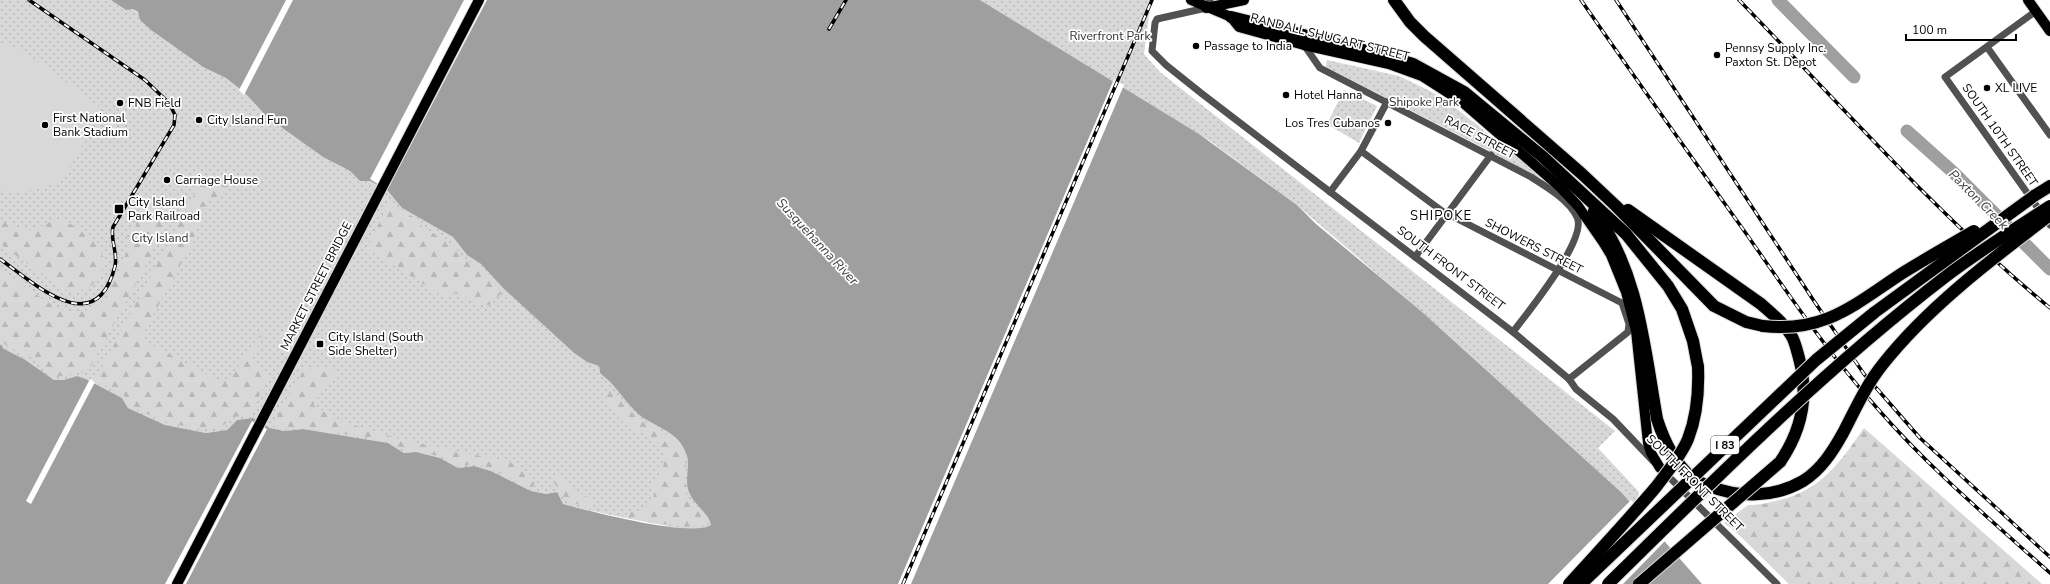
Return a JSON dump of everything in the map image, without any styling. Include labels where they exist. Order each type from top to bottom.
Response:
[{"type":"highway","points":[[1395,1],[1424,36],[1582,174],[1616,206],[1714,306],[1746,322],[1781,328],[1821,322],[1840,314],[1940,250],[2034,196]]},
{"type":"highway","points":[[1232,18],[1383,55],[1413,64],[1441,78],[1464,92],[1508,127],[1626,234],[1668,286],[1682,309],[1693,341],[1698,367],[1698,396],[1695,417],[1688,440],[1671,468],[1646,498],[1568,584]]},
{"type":"highway","points":[[1582,174],[1622,205],[1761,304],[1779,320],[1791,335],[1804,375],[1804,397],[1797,431],[1790,447],[1780,462],[1639,584]]},
{"type":"highway","name":"I 83","points":[[1581,584],[1816,360],[1882,307],[2034,196],[2050,186]]},
{"type":"highway","points":[[1583,195],[1615,244],[1635,295],[1657,419],[1663,438],[1680,465],[1694,480],[1714,488],[1735,493],[1759,495],[1782,490],[1803,481],[1821,466],[1843,433],[1865,392],[1882,365],[1905,338],[1973,276],[2050,215]]},
{"type":"highway","name":"I 83","points":[[1608,584],[1742,453],[1826,375],[1946,277],[2050,206]]},
{"type":"main road","name":"MARKET STREET BRIDGE","points":[[177,584],[356,237],[378,191],[479,0]]},
{"type":"main road","points":[[1191,0],[1208,4],[1232,18]]},
{"type":"main road","points":[[1208,4],[1244,0]]},
{"type":"main road","points":[[2028,0],[2050,31]]},
{"type":"main road","name":"RANDALL SHUGART STREET","points":[[1232,18],[1239,27],[1304,45],[1389,64],[1435,83],[1477,114],[1560,187],[1578,206],[1611,255],[1626,292],[1636,331],[1648,442],[1651,453],[1660,468]]},
{"type":"street","name":"SOUTH FRONT STREET","points":[[1208,4],[1157,19],[1155,23],[1152,51],[1184,79],[1513,332],[1569,379],[1576,389],[1613,419],[1660,468],[1777,584]]},
{"type":"street","points":[[2036,11],[1987,46],[2050,135]]},
{"type":"street","name":"RACE STREET","points":[[1304,45],[1320,68],[1491,155],[1531,177],[1553,192],[1573,211],[1579,221],[1576,237],[1558,270]]},
{"type":"street","name":"SOUTH 10TH STREET","points":[[1987,46],[1945,77],[2050,225]]},
{"type":"street","points":[[1330,192],[1361,151],[1387,102]]},
{"type":"street","name":"SHOWERS STREET","points":[[1361,151],[1442,211],[1449,213],[1622,303],[1629,324],[1628,332],[1569,379]]},
{"type":"street","points":[[1414,256],[1449,213],[1491,155]]},
{"type":"street","points":[[1513,332],[1558,270]]},
{"type":"green space","name":"City Island","points":[[0,0],[111,0],[126,10],[133,9],[139,14],[140,20],[151,30],[203,67],[226,78],[245,93],[267,117],[323,157],[350,171],[360,181],[370,181],[387,190],[402,208],[453,237],[467,255],[481,264],[503,288],[574,353],[587,362],[599,366],[600,373],[614,385],[630,406],[642,417],[667,431],[678,440],[686,453],[689,490],[711,525],[705,528],[684,529],[586,510],[563,504],[557,492],[546,494],[531,491],[491,471],[474,466],[458,468],[440,458],[416,452],[404,453],[388,443],[303,429],[284,431],[270,428],[252,418],[237,420],[227,430],[206,433],[165,425],[128,408],[122,398],[86,379],[77,376],[64,380],[54,380],[24,359],[4,349],[0,344]]},
{"type":"green space","name":"Riverfront Park","points":[[980,0],[1151,0],[1144,54],[1160,72],[1615,431],[1598,448],[1639,492],[1635,507],[1622,493],[1441,329],[1297,205],[1210,141]]},
{"type":"green space","name":"First National Bank Stadium","points":[[5,42],[36,60],[101,108],[81,140],[83,144],[60,183],[12,194],[0,187],[0,43]]},
{"type":"green space","name":"Shipoke Park","points":[[1327,60],[1399,76],[1446,100],[1539,175],[1538,179],[1488,150],[1326,67]]},
{"type":"green space","points":[[1344,90],[1377,106],[1359,143],[1327,124]]},
{"type":"green space","points":[[217,178],[229,186],[218,200],[210,200],[202,209],[201,222],[193,242],[140,339],[220,381],[230,378],[265,328],[253,358],[268,377],[251,414],[235,417],[219,428],[193,428],[166,422],[129,406],[124,396],[95,380],[200,184]]},
{"type":"green space","points":[[142,198],[164,206],[165,215],[150,258],[87,373],[80,372],[57,377],[34,359],[8,347],[0,339],[0,268],[43,299],[60,309],[76,312],[91,309],[99,305],[106,297],[118,274],[130,243],[127,236],[136,226]]},
{"type":"green space","points":[[389,202],[415,218],[423,228],[454,245],[462,256],[475,266],[502,293],[489,305],[477,304],[455,293],[444,297],[367,249]]},
{"type":"green space","points":[[61,218],[87,235],[100,250],[103,259],[103,268],[95,282],[86,289],[70,293],[0,244],[0,219],[24,229],[35,230],[51,221]]},
{"type":"green space","points":[[306,366],[333,370],[338,378],[327,384],[313,405],[340,421],[403,440],[510,462],[536,480],[531,489],[492,469],[475,464],[457,466],[440,456],[405,451],[393,443],[352,434],[288,427],[284,430],[272,425]]},
{"type":"green space","points":[[611,388],[629,410],[642,420],[671,437],[685,450],[686,495],[709,524],[690,527],[679,526],[624,516],[630,511],[642,511],[656,493],[651,488],[663,467],[666,453],[651,437],[633,429],[619,419],[605,401]]},
{"type":"green space","points":[[1864,428],[2042,584],[1789,584],[1736,532],[1724,523],[1748,505],[1756,505],[1779,500],[1807,489],[1818,482],[1838,463]]},
{"type":"green space","points":[[559,472],[564,483],[597,503],[590,508],[565,500],[554,482]]},
{"type":"water","name":"Susquehanna River","points":[[111,0],[980,0],[1199,134],[1297,205],[1316,224],[1422,312],[1622,493],[1702,584],[0,584],[0,344],[4,349],[24,359],[54,380],[64,380],[77,376],[86,379],[122,398],[128,408],[165,425],[206,433],[227,430],[237,420],[253,418],[270,428],[284,431],[303,429],[388,443],[404,453],[416,452],[440,458],[458,468],[474,466],[491,471],[531,491],[546,494],[557,492],[563,504],[616,517],[662,526],[683,528],[700,528],[711,525],[707,516],[691,497],[689,492],[687,483],[688,462],[686,453],[678,440],[667,431],[642,417],[600,373],[599,366],[587,362],[574,353],[503,288],[481,264],[467,255],[453,237],[402,208],[387,190],[370,181],[360,181],[350,171],[323,157],[267,117],[245,93],[226,78],[203,67],[151,30],[140,20],[138,12],[133,9],[126,10]]},
{"type":"pier","points":[[286,0],[293,0],[244,95],[239,90]]},
{"type":"pier","points":[[464,0],[487,0],[387,190],[370,179]]},
{"type":"pier","points":[[1114,79],[1124,85],[911,584],[898,584]]},
{"type":"pier","points":[[90,379],[95,382],[31,504],[26,501]]},
{"type":"pier","points":[[252,421],[267,429],[186,584],[165,584]]},
{"type":"pier","points":[[1631,500],[1666,540],[1623,584],[1548,584]]},
{"type":"waterway","name":"Paxton Creek","points":[[1778,0],[1854,77]]},
{"type":"waterway","name":"Paxton Creek","points":[[1907,131],[1954,173],[2050,269]]},
{"type":"railway","points":[[0,259],[47,292],[64,300],[79,304],[94,300],[106,289],[115,266],[116,256],[112,237],[113,227],[174,125],[175,115],[169,103],[145,80],[29,0]]},
{"type":"railway","points":[[829,29],[846,0]]},
{"type":"railway","points":[[903,584],[1152,0]]},
{"type":"railway","points":[[1581,0],[1792,300],[1859,387],[1897,430],[1939,473],[2050,573]]},
{"type":"railway","points":[[1616,0],[1814,301],[1864,374],[1920,438],[2050,557]]},
{"type":"railway","points":[[1739,0],[1852,119],[1929,197],[2008,272],[2050,308]]},
{"type":"place","name":"Passage to India","points":[[1196,46]]},
{"type":"place","name":"Pennsy Supply Inc. Paxton St. Depot","points":[[1717,55]]},
{"type":"place","name":"XL LIVE","points":[[1987,88]]},
{"type":"place","name":"Hotel Hanna","points":[[1286,95]]},
{"type":"place","name":"FNB Field","points":[[120,103]]},
{"type":"place","name":"City Island Fun","points":[[199,120]]},
{"type":"place","name":"Los Tres Cubanos","points":[[1388,123]]},
{"type":"place","name":"First National Bank Stadium","points":[[45,125]]},
{"type":"place","name":"Carriage House","points":[[167,180]]},
{"type":"place","name":"City Island Park Railroad","points":[[119,209]]},
{"type":"place","name":"City Island (South Side Shelter)","points":[[320,344]]},
{"type":"district","name":"SHIPOKE","points":[[1441,215]]}]
